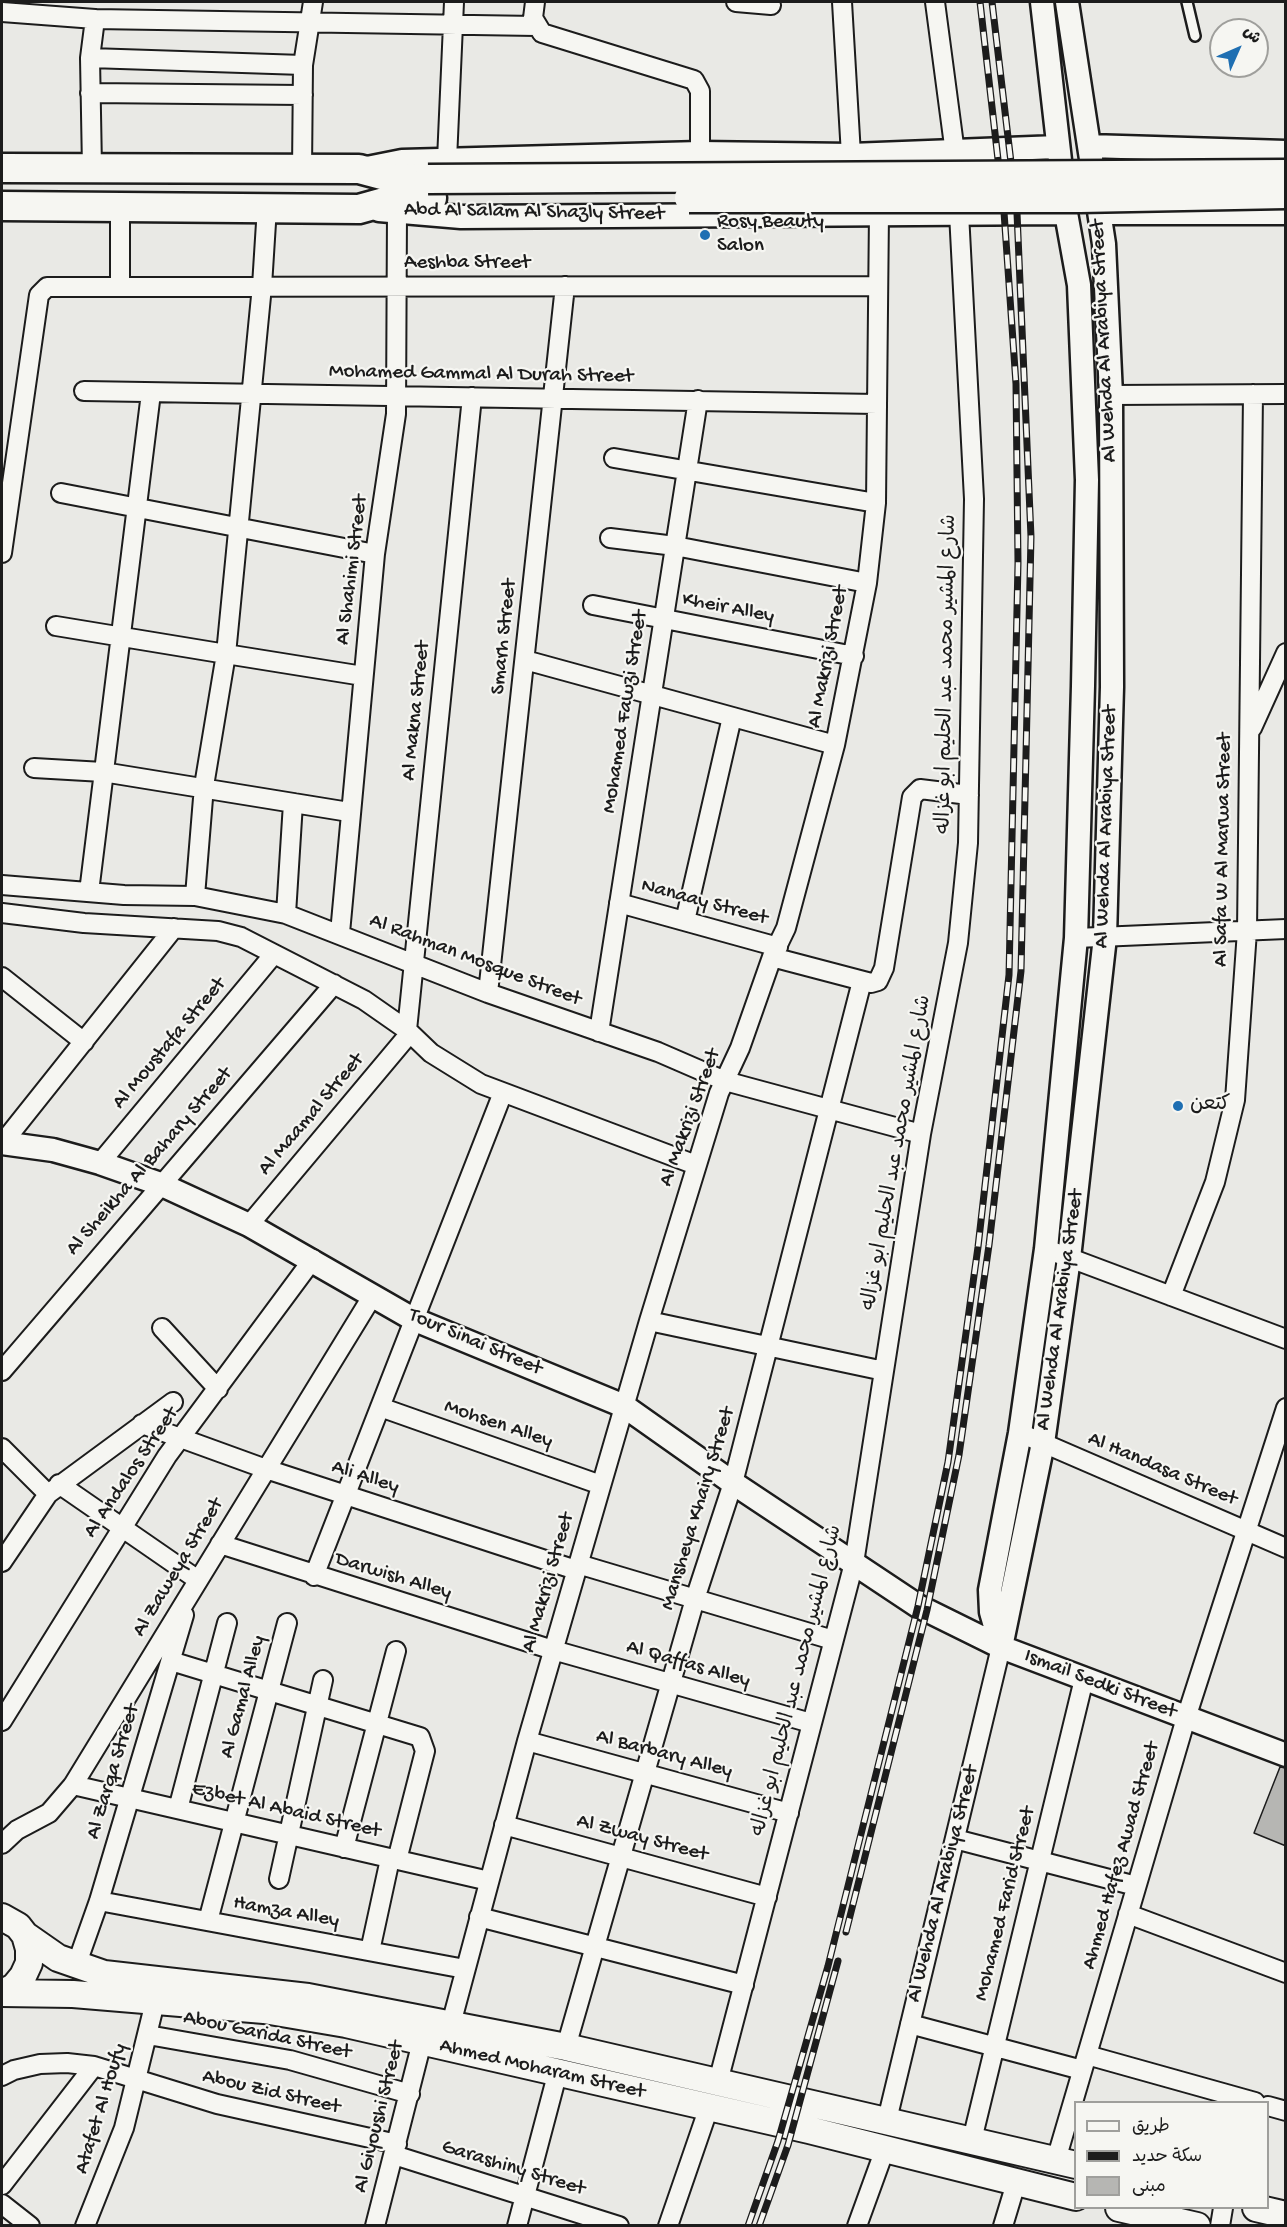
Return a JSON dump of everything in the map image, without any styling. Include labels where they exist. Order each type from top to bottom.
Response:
[{"type":"main road","points":[[2,168],[302,171],[359,169],[393,178],[1080,198],[1279,207]]},
{"type":"main road","points":[[360,208],[395,199],[436,179],[1286,174]]},
{"type":"main road","name":"Abd Al Salam Al Shazly Street","points":[[2,206],[360,208]]},
{"type":"main road","name":"Ahmed Moharam Street","points":[[2,1917],[18,1926],[40,1947],[76,1966],[104,1974],[308,1997],[434,2029],[557,2074],[709,2107],[1074,2197]]},
{"type":"main road","points":[[2,1993],[14,1987],[23,1976],[28,1963],[29,1949],[25,1935]]},
{"type":"main road","name":"Ahmed Moharam Street","points":[[2,1993],[73,1994],[264,2010],[346,2024],[434,2029],[566,2047],[1066,2163]]},
{"type":"main road","points":[[1121,2209],[1148,2220],[1197,2226]]},
{"type":"main road","points":[[1261,2209],[1285,2214]]},
{"type":"street","points":[[302,171],[303,65],[313,2]]},
{"type":"street","points":[[454,2],[436,179],[700,153],[851,155],[955,153],[1058,147]]},
{"type":"street","points":[[536,2],[533,18],[536,27],[542,33],[694,80],[700,91],[700,153]]},
{"type":"street","points":[[736,2],[771,5]]},
{"type":"street","points":[[842,2],[851,155]]},
{"type":"street","points":[[935,2],[955,153]]},
{"type":"street","name":"Al Wehda Al Arabiya Street","points":[[1001,1647],[991,1612],[990,1590],[1020,1433],[1046,1249],[1076,938],[1083,686],[1086,458],[1079,285],[1066,213],[1042,2]]},
{"type":"street","name":"Al Wehda Al Arabiya Street","points":[[887,2120],[1001,1647],[1043,1443],[1069,1258],[1105,937],[1112,687],[1111,395],[1106,274],[1100,213],[1071,3]]},
{"type":"street","points":[[2,12],[95,19],[166,10],[309,23],[536,27]]},
{"type":"street","points":[[92,168],[90,58],[95,19]]},
{"type":"street","points":[[90,58],[303,65]]},
{"type":"street","points":[[90,93],[303,95]]},
{"type":"street","points":[[1089,146],[1275,152],[1279,207],[1100,213]]},
{"type":"street","points":[[120,206],[120,286]]},
{"type":"street","points":[[195,896],[204,786],[226,654],[262,286],[267,207]]},
{"type":"street","name":"Abd Al Salam Al Shazly Street","points":[[360,208],[461,217],[879,212],[1066,213]]},
{"type":"street","name":"Al Shahimi Street","points":[[339,933],[375,554],[398,396],[397,212]]},
{"type":"street","name":"Al Makrizi Street","points":[[434,2029],[465,1969],[553,1650],[696,1165],[724,1080],[740,1048],[793,909],[835,745],[867,583],[876,503],[879,212]]},
{"type":"street","name":"شارع المشير محمد عبد الحليم ابو غزاله","points":[[718,2082],[854,1563],[921,1134],[958,943],[964,892],[969,795],[974,499],[959,213]]},
{"type":"street","name":"Smarh Street","points":[[488,993],[565,286]]},
{"type":"street","name":"Aeshba Street","points":[[2,554],[39,295],[46,287],[878,286]]},
{"type":"street","name":"Mohamed Gammal Al Durah Street","points":[[84,392],[553,397],[877,404]]},
{"type":"street","points":[[89,892],[151,393]]},
{"type":"street","name":"Al Safa W Al Marwa Street","points":[[1171,1296],[1215,1182],[1235,1100],[1247,931],[1253,394]]},
{"type":"street","points":[[1111,395],[1286,394]]},
{"type":"street","name":"Al Makna Street","points":[[408,1032],[472,397]]},
{"type":"street","name":"Mohamed Fawzi Street","points":[[599,1032],[698,400]]},
{"type":"street","points":[[614,458],[876,503]]},
{"type":"street","points":[[61,493],[375,554]]},
{"type":"street","points":[[610,538],[675,546],[867,583]]},
{"type":"street","name":"Kheir Alley","points":[[593,605],[854,656]]},
{"type":"street","points":[[56,626],[363,676]]},
{"type":"street","points":[[1249,735],[1282,672],[1286,652]]},
{"type":"street","points":[[525,660],[835,745]]},
{"type":"street","points":[[1083,686],[1112,687]]},
{"type":"street","points":[[686,921],[732,717]]},
{"type":"street","points":[[34,768],[103,772],[204,786],[349,812]]},
{"type":"street","points":[[862,981],[871,983],[883,975],[915,791],[920,789],[969,795]]},
{"type":"street","points":[[286,914],[293,803]]},
{"type":"street","name":"Al Rahman Mosque Street","points":[[2,885],[89,892],[195,896],[286,914],[488,993],[679,1060],[724,1080],[921,1134]]},
{"type":"street","name":"Nanaay Street","points":[[619,903],[686,921],[862,981]]},
{"type":"street","points":[[2,914],[84,923],[218,931],[241,937],[364,1000],[456,1070],[502,1095],[696,1165]]},
{"type":"street","points":[[2,1143],[174,928]]},
{"type":"street","points":[[1076,938],[1286,929]]},
{"type":"street","name":"Al Moustafa Street","points":[[100,1163],[274,954]]},
{"type":"street","points":[[2,977],[84,1042]]},
{"type":"street","name":"Mansheya Khairy Street","points":[[566,2047],[695,1599],[733,1483],[862,981]]},
{"type":"street","name":"Al Sheikha Al Bahary Street","points":[[2,1371],[160,1184],[334,984]]},
{"type":"street","name":"Al Maamal Street","points":[[249,1225],[408,1032]]},
{"type":"street","points":[[314,1576],[502,1095]]},
{"type":"street","name":"Tour Sinai Street","points":[[2,1143],[53,1150],[100,1163],[160,1184],[249,1225],[313,1259],[413,1319],[624,1406],[733,1483],[918,1606]]},
{"type":"street","points":[[1046,1249],[1286,1339]]},
{"type":"street","name":"Al Andalos Street","points":[[2,1721],[179,1439],[313,1259]]},
{"type":"street","name":"Al Zaweya Street","points":[[2,1844],[17,1830],[49,1813],[73,1785],[373,1295]]},
{"type":"street","points":[[649,1321],[884,1371]]},
{"type":"street","points":[[162,1328],[218,1389]]},
{"type":"street","points":[[2,1562],[53,1489],[172,1402]]},
{"type":"street","name":"Mohsen Alley","points":[[380,1407],[602,1485]]},
{"type":"street","name":"Ahmed Hafez Awad Street","points":[[1077,2101],[1084,2062],[1186,1718],[1286,1408]]},
{"type":"street","name":"Ali Alley","points":[[142,1424],[266,1469],[577,1567],[833,1640]]},
{"type":"street","name":"Al Handasa Street","points":[[1020,1433],[1286,1548]]},
{"type":"street","points":[[2,1448],[53,1489],[122,1527],[195,1585]]},
{"type":"street","name":"Darwish Alley","points":[[220,1544],[314,1576],[553,1650]]},
{"type":"street","name":"Al Zarqa Street","points":[[76,1966],[99,1901],[195,1585]]},
{"type":"street","name":"Ismail Sedki Street","points":[[918,1606],[1001,1647],[1286,1755]]},
{"type":"street","points":[[178,1809],[227,1623]]},
{"type":"street","name":"Al Gamal Alley","points":[[208,1921],[287,1623]]},
{"type":"street","name":"Al Qaffas Alley","points":[[553,1650],[811,1723]]},
{"type":"street","points":[[344,1848],[396,1651]]},
{"type":"street","points":[[171,1661],[420,1737],[425,1751],[370,1951]]},
{"type":"street","name":"Mohamed Farid Street","points":[[972,2140],[1084,1679]]},
{"type":"street","points":[[279,1879],[323,1680]]},
{"type":"street","name":"Al Barbary Alley","points":[[527,1741],[789,1813]]},
{"type":"street","name":"Ezbet Al Abaid Street","points":[[73,1785],[489,1881]]},
{"type":"street","name":"Al Zway Street","points":[[504,1825],[767,1897]]},
{"type":"street","points":[[955,1839],[1136,1886]]},
{"type":"street","name":"Hamza Alley","points":[[99,1901],[465,1969]]},
{"type":"street","points":[[1128,1914],[1286,1973]]},
{"type":"street","points":[[479,1917],[744,1985]]},
{"type":"street","name":"Atafet Al Houfy","points":[[85,2226],[120,2139],[137,2080],[155,2002]]},
{"type":"street","points":[[910,2024],[994,2046],[1084,2062],[1247,2101]]},
{"type":"street","name":"Al Giyoushi Street","points":[[375,2226],[410,2094],[434,2029]]},
{"type":"street","name":"Abou Garida Street","points":[[148,2035],[290,2060],[410,2094]]},
{"type":"street","name":"Abou Zid Street","points":[[2,2076],[14,2070],[40,2064],[67,2063],[94,2066],[217,2104],[396,2150]]},
{"type":"street","points":[[2,2185],[94,2066]]},
{"type":"street","points":[[517,2226],[557,2074]]},
{"type":"street","points":[[1269,2106],[1286,2111]]},
{"type":"street","points":[[668,2226],[709,2107]]},
{"type":"street","name":"Ahmed Hafez Awad Street","points":[[1066,2163],[1074,2118]]},
{"type":"street","points":[[857,2226],[885,2149]]},
{"type":"street","name":"Garashiny Street","points":[[396,2150],[525,2196],[619,2226]]},
{"type":"street","points":[[1003,2226],[1017,2183]]},
{"type":"street","points":[[2,2204],[30,2226]]},
{"type":"street","points":[[1221,2226],[1223,2209]]},
{"type":"lane","points":[[1187,2],[1195,36]]},
{"type":"building","points":[[1280,1767],[1286,1768],[1286,1846],[1254,1833]]},
{"type":"railway","points":[[748,2226],[778,2141],[828,1966],[918,1606],[948,1462],[978,1247],[1009,975],[1018,563],[1016,384],[1004,212],[980,2]]},
{"type":"railway","points":[[846,1932],[927,1610],[959,1455],[989,1245],[1021,971],[1031,537],[1017,213],[992,2]]},
{"type":"railway","points":[[759,2226],[788,2145],[838,1961]]},
{"type":"place","name":"Rosy Beauty Salon","points":[[705,235]]},
{"type":"place","name":"كتعن","points":[[1178,1106]]}]
